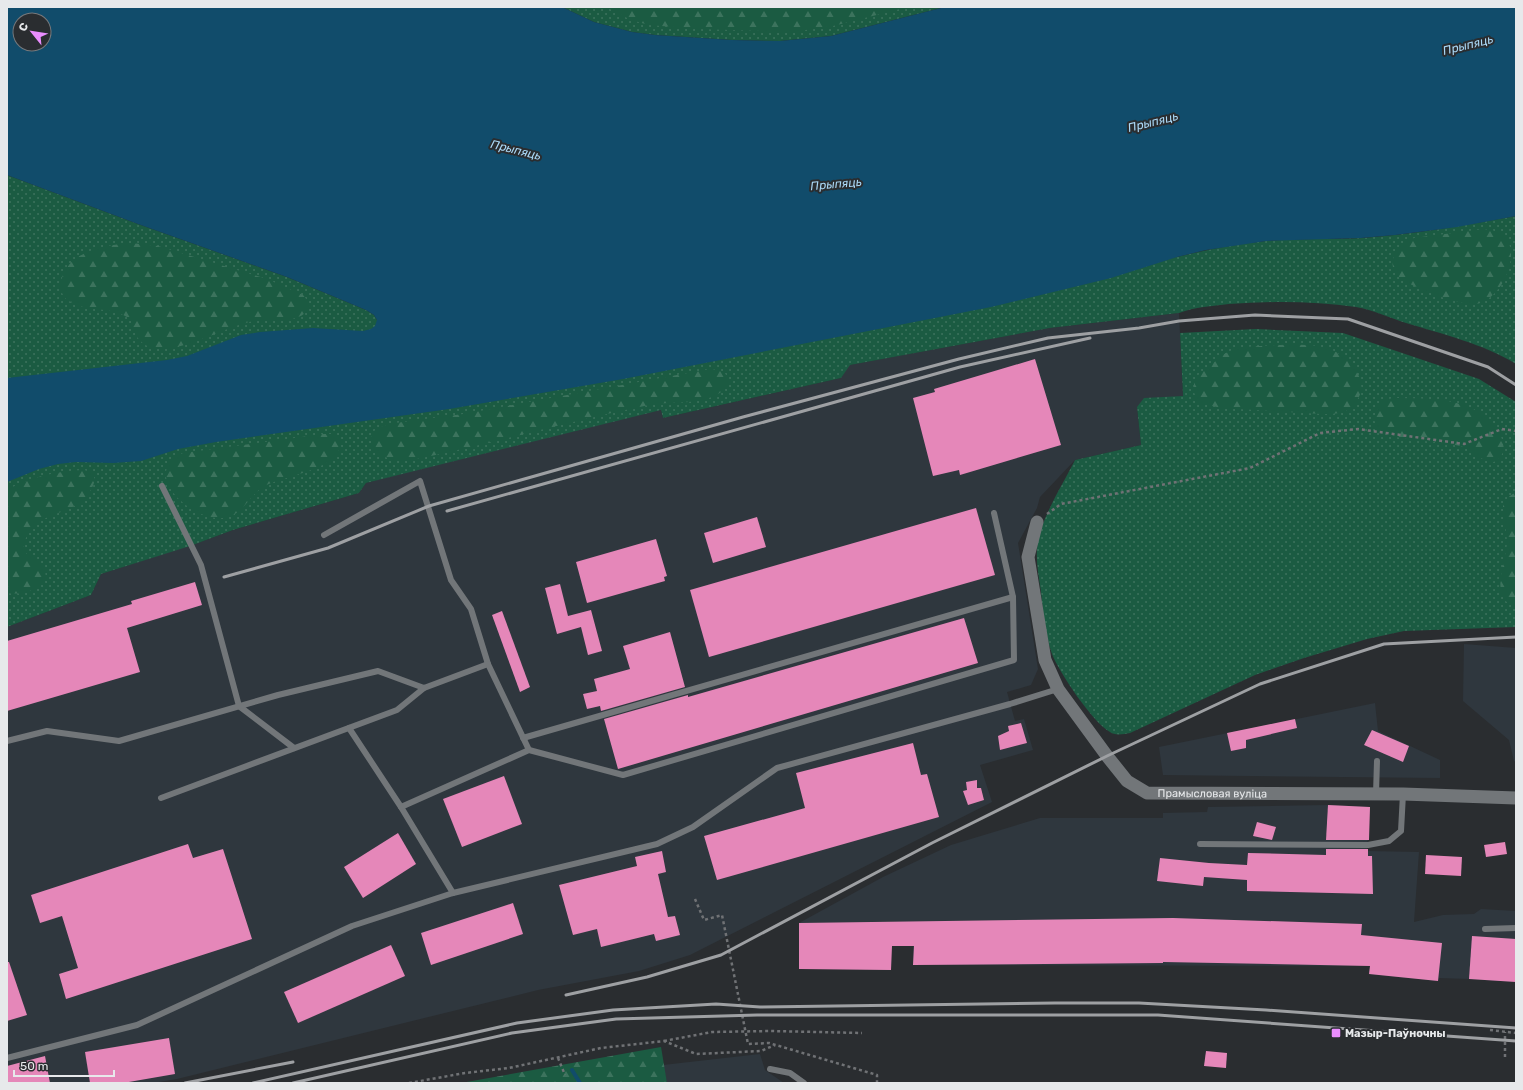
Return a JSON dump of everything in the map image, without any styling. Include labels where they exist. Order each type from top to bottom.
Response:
[{"type":"street","name":"Прамысловая вуліца","points":[[1037,522],[1028,557],[1045,660],[1058,689],[1127,781],[1146,793],[1403,794],[1516,798]]},
{"type":"lane","points":[[324,535],[420,481],[451,580],[470,609],[488,664],[529,750]]},
{"type":"lane","points":[[162,486],[201,565],[238,706],[294,748]]},
{"type":"lane","points":[[401,807],[529,750],[622,776],[1014,660],[1013,597],[994,513]]},
{"type":"lane","points":[[523,738],[1013,597]]},
{"type":"lane","points":[[161,798],[397,710],[424,688],[488,664]]},
{"type":"lane","points":[[7,741],[47,731],[119,741],[278,695],[378,671],[424,688]]},
{"type":"lane","points":[[7,1058],[137,1025],[352,926],[453,892],[657,844],[693,827],[777,768],[1010,704],[1058,689]]},
{"type":"lane","points":[[349,728],[401,807],[453,892]]},
{"type":"lane","points":[[1376,794],[1377,761]]},
{"type":"lane","points":[[1200,844],[1368,845],[1389,841],[1401,831],[1403,794]]},
{"type":"lane","points":[[1486,929],[1516,928]]},
{"type":"lane","points":[[770,1069],[790,1073],[804,1083]]},
{"type":"path","points":[[1037,522],[1061,504],[1250,468],[1320,433],[1358,429],[1464,444],[1502,429],[1516,431]]},
{"type":"path","points":[[696,899],[704,920],[722,915],[748,1044],[769,1043],[877,1075],[877,1083]]},
{"type":"path","points":[[1490,1030],[1516,1033]]},
{"type":"path","points":[[409,1083],[465,1073],[509,1068],[601,1048],[664,1041],[712,1032],[771,1031],[862,1033]]},
{"type":"path","points":[[1505,1032],[1505,1057]]},
{"type":"path","points":[[664,1041],[696,1054],[761,1051],[775,1045]]},
{"type":"path","points":[[558,1058],[565,1075]]},
{"type":"shaded area","points":[[1179,313],[1183,396],[1137,407],[1141,445],[1075,460],[1040,497],[1037,508],[1018,543],[1038,669],[1031,685],[1007,692],[1015,721],[1024,719],[1033,750],[980,765],[992,802],[690,955],[639,971],[538,990],[177,1079],[153,1083],[7,1083],[7,627],[91,595],[101,574],[233,530],[359,493],[366,483],[565,429],[661,410],[663,418],[841,378],[849,365],[1050,328]]},
{"type":"shaded area","points":[[1464,644],[1516,648],[1516,762],[1514,761],[1509,740],[1463,701]]},
{"type":"shaded area","points":[[1375,703],[1378,731],[1440,760],[1440,778],[1163,775],[1159,747]]},
{"type":"shaded area","points":[[1328,805],[1370,807],[1367,851],[1419,852],[1414,922],[1443,915],[1474,914],[1481,909],[1516,911],[1516,982],[1439,978],[1438,981],[1369,974],[1370,966],[913,965],[913,946],[892,946],[891,970],[799,969],[799,923],[883,877],[951,845],[1040,818],[1163,818],[1163,813],[1207,812],[1208,807]]},
{"type":"shaded area","points":[[760,1054],[765,1070],[784,1083],[667,1083],[663,1065]]},
{"type":"green space","points":[[562,7],[945,7],[831,36],[780,41],[732,40],[632,32],[594,22]]},
{"type":"green space","points":[[606,7],[908,7],[833,26],[799,31],[762,31],[699,29],[649,25],[631,20]]},
{"type":"green space","points":[[7,175],[138,224],[287,277],[366,310],[374,315],[377,320],[1177,257],[1255,242],[1302,239],[1363,238],[1440,229],[1516,216],[1516,364],[1477,345],[1369,310],[1356,307],[1324,304],[1261,302],[1229,304],[1197,308],[1179,313],[1050,328],[850,365],[841,378],[663,418],[661,410],[366,483],[359,493],[233,530],[190,546],[101,574],[91,595],[7,627]]},
{"type":"green space","points":[[1484,229],[1502,234],[1509,244],[1511,254],[1510,265],[1500,287],[1484,302],[1468,304],[1442,297],[1406,282],[1394,271],[1392,263],[1396,252],[1404,244],[1414,238]]},
{"type":"green space","points":[[131,243],[158,246],[267,279],[303,295],[310,304],[307,311],[302,316],[295,318],[287,320],[254,321],[230,328],[195,342],[171,348],[159,349],[149,347],[138,338],[132,323],[127,317],[113,312],[76,305],[65,298],[61,289],[64,272],[78,257],[99,248]]},
{"type":"green space","points":[[1256,329],[1343,333],[1479,379],[1516,402],[1516,627],[1404,631],[1367,639],[1255,675],[1130,733],[1114,734],[1103,727],[1086,708],[1062,673],[1052,654],[1045,623],[1037,565],[1037,549],[1046,515],[1075,460],[1141,445],[1137,407],[1144,398],[1183,396],[1180,333]]},
{"type":"green space","points":[[1276,345],[1305,345],[1327,348],[1347,360],[1357,372],[1360,379],[1360,393],[1355,403],[1343,412],[1322,414],[1222,408],[1202,404],[1196,398],[1194,383],[1197,376],[1224,354],[1234,349]]},
{"type":"green space","points":[[710,369],[718,370],[724,373],[727,376],[727,385],[718,394],[697,401],[649,405],[412,460],[394,460],[379,455],[374,450],[371,443],[371,437],[375,430],[388,424],[463,414]]},
{"type":"green space","points":[[1398,398],[1454,402],[1468,406],[1480,412],[1490,421],[1499,433],[1503,444],[1503,453],[1498,460],[1491,462],[1483,459],[1462,446],[1399,438],[1382,432],[1375,424],[1375,414],[1377,409],[1384,401]]},
{"type":"green space","points":[[324,434],[335,435],[340,441],[337,454],[330,461],[320,467],[263,487],[240,510],[229,517],[210,517],[197,512],[184,504],[174,494],[168,483],[166,472],[171,461],[183,453]]},
{"type":"green space","points":[[84,470],[91,472],[95,479],[89,493],[82,501],[74,506],[38,523],[31,529],[26,538],[24,546],[25,552],[43,565],[45,580],[28,592],[18,594],[7,593],[7,490],[34,478]]},
{"type":"green space","points":[[1516,492],[1516,606],[1508,603],[1503,597],[1501,579],[1507,543],[1503,506],[1505,501]]},
{"type":"green space","points":[[661,1047],[667,1083],[461,1083]]},
{"type":"water","name":"Прыпяць","points":[[7,7],[562,7],[594,22],[632,32],[732,40],[780,41],[831,36],[945,7],[1516,7],[1516,216],[1457,227],[1395,235],[1361,238],[1266,241],[1206,250],[1177,257],[1111,278],[991,307],[623,379],[449,409],[216,442],[178,449],[141,461],[113,463],[76,462],[58,464],[39,469],[7,482],[7,378],[167,360],[187,356],[241,335],[260,332],[313,328],[363,331],[371,329],[375,326],[377,320],[374,315],[366,310],[287,277],[138,224],[7,175]]},
{"type":"building","points":[[1035,359],[1061,445],[960,475],[959,470],[933,476],[913,398],[935,392],[934,389]]},
{"type":"building","points":[[976,508],[995,575],[709,657],[690,590]]},
{"type":"building","points":[[757,517],[766,547],[713,563],[704,533]]},
{"type":"building","points":[[656,539],[667,576],[664,577],[665,581],[587,603],[576,562]]},
{"type":"building","points":[[195,582],[202,605],[127,628],[140,672],[7,711],[7,641],[132,604],[131,601]]},
{"type":"building","points":[[560,584],[568,616],[591,610],[602,651],[588,655],[581,627],[557,634],[545,588]]},
{"type":"building","points":[[502,611],[530,687],[520,692],[492,615]]},
{"type":"building","points":[[964,618],[978,663],[618,769],[604,719],[688,695],[688,697]]},
{"type":"building","points":[[670,632],[685,687],[601,711],[600,706],[587,709],[583,694],[597,691],[594,679],[630,669],[623,646]]},
{"type":"building","points":[[1295,719],[1297,728],[1246,740],[1246,748],[1231,751],[1227,733]]},
{"type":"building","points":[[1021,723],[1027,743],[1000,750],[998,736],[1009,731],[1008,726]]},
{"type":"building","points":[[1372,730],[1409,746],[1403,762],[1364,745]]},
{"type":"building","points":[[913,743],[921,775],[927,774],[939,817],[717,880],[704,836],[805,808],[796,773]]},
{"type":"building","points":[[504,776],[522,824],[462,847],[443,799]]},
{"type":"building","points":[[977,780],[977,788],[981,788],[984,800],[968,805],[963,791],[967,790],[966,782]]},
{"type":"building","points":[[1328,805],[1370,807],[1369,840],[1326,840]]},
{"type":"building","points":[[1257,822],[1276,827],[1272,840],[1253,836]]},
{"type":"building","points":[[398,833],[416,864],[363,898],[344,867]]},
{"type":"building","points":[[1505,842],[1507,854],[1486,857],[1484,845]]},
{"type":"building","points":[[188,844],[193,858],[223,849],[252,939],[66,999],[59,974],[78,968],[62,916],[40,923],[31,895]]},
{"type":"building","points":[[1326,849],[1368,849],[1368,856],[1372,856],[1373,894],[1247,891],[1247,880],[1204,877],[1203,886],[1157,881],[1160,858],[1247,865],[1248,853],[1326,855]]},
{"type":"building","points":[[662,851],[666,872],[658,874],[668,917],[675,916],[680,935],[656,941],[654,934],[601,947],[597,929],[573,935],[559,885],[637,866],[635,857]]},
{"type":"building","points":[[1426,855],[1462,857],[1461,876],[1425,874]]},
{"type":"building","points":[[513,903],[523,934],[431,965],[421,933]]},
{"type":"building","points":[[1173,918],[1362,924],[1361,935],[1442,943],[1438,981],[1369,974],[1370,966],[1163,962],[913,965],[914,946],[892,946],[891,970],[799,969],[799,923]]},
{"type":"building","points":[[1472,936],[1516,939],[1516,982],[1469,979]]},
{"type":"building","points":[[391,945],[405,976],[298,1023],[284,992]]},
{"type":"building","points":[[7,962],[9,962],[27,1015],[7,1021]]},
{"type":"building","points":[[169,1038],[175,1074],[123,1083],[90,1083],[85,1052]]},
{"type":"building","points":[[1206,1051],[1227,1053],[1226,1068],[1204,1066]]},
{"type":"building","points":[[45,1056],[50,1083],[7,1083],[7,1066]]},
{"type":"waterway","points":[[572,1070],[580,1083]]},
{"type":"railway","points":[[224,577],[328,548],[429,506],[743,417],[959,359],[1048,338],[1139,328],[1179,321],[1255,315],[1348,319],[1488,367],[1516,385]]},
{"type":"railway","points":[[447,511],[960,367],[1090,338]]},
{"type":"railway","points":[[566,995],[647,977],[721,955],[932,843],[1107,756],[1260,684],[1384,644],[1516,637]]},
{"type":"railway","points":[[253,1083],[517,1023],[613,1010],[716,1004],[760,1007],[1139,1003],[1266,1010],[1516,1028]]},
{"type":"railway","points":[[293,1083],[512,1033],[616,1019],[757,1015],[1158,1015],[1516,1041]]},
{"type":"railway","points":[[185,1083],[293,1062]]},
{"type":"place","name":"Мазыр-Паўночны","points":[[1336,1033]]}]
